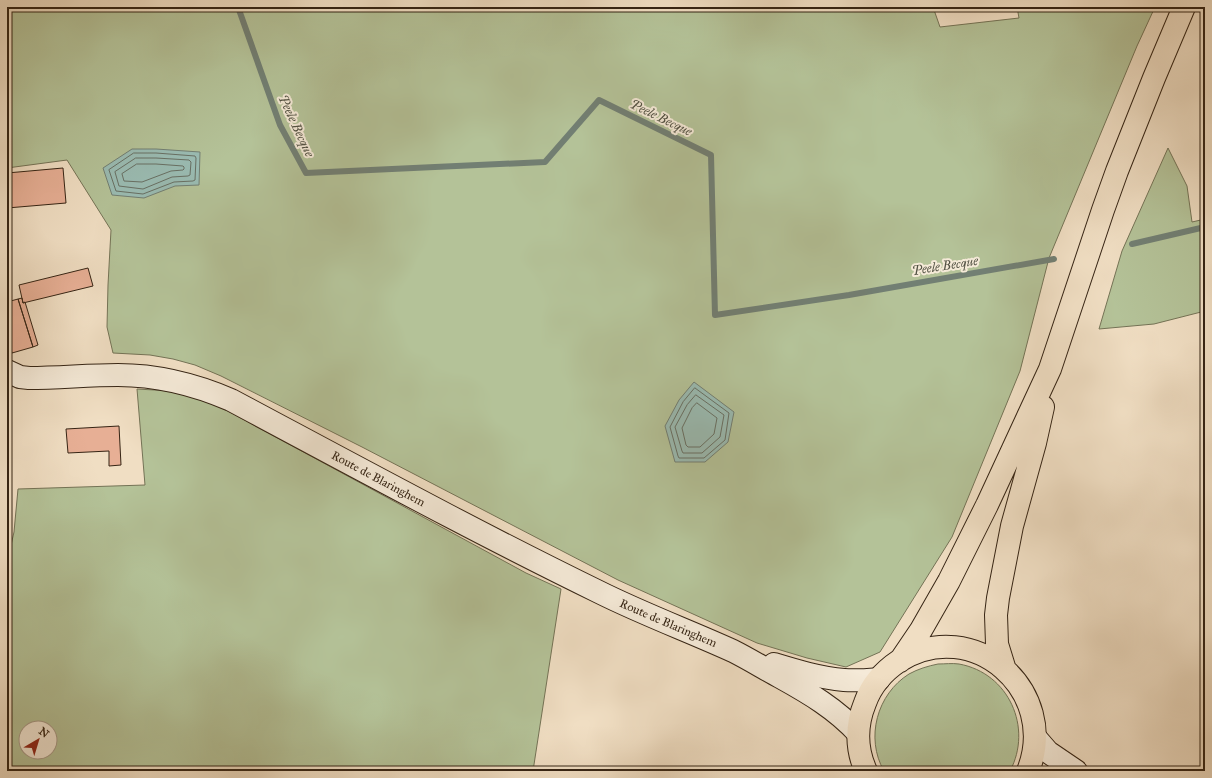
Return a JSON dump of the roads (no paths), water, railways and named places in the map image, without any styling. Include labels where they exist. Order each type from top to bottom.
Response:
[{"type":"main road","points":[[866,771],[859,750],[858,733],[860,717],[869,693],[879,679],[900,660],[921,630],[950,582],[1050,369],[1100,217],[1117,171],[1184,7]]},
{"type":"main road","points":[[1005,670],[996,644],[996,615],[998,598],[1012,526],[1038,432],[1050,369]]},
{"type":"main road","points":[[900,660],[921,651],[936,648],[951,648],[980,654],[1005,670],[1016,681],[1028,700],[1034,722],[1035,738],[1032,758],[1028,771]]},
{"type":"street","name":"Route de Blaringhem","points":[[7,371],[29,378],[136,375],[169,379],[214,393],[236,403],[400,490],[577,581],[628,606],[735,652],[800,688],[827,705],[858,733]]},
{"type":"street","name":"Route de Blaringhem","points":[[735,652],[826,678],[852,681],[879,679]]},
{"type":"street","points":[[1035,738],[1048,752],[1076,771]]},
{"type":"water","points":[[132,149],[200,152],[199,185],[175,186],[144,198],[112,195],[103,168]]},
{"type":"water","points":[[694,382],[734,412],[728,442],[705,462],[675,462],[665,426],[679,400]]},
{"type":"waterway","name":"Peele Becque","points":[[238,7],[280,125],[306,173],[545,162],[599,100],[711,155],[715,315],[849,295],[1054,259]]},
{"type":"waterway","name":"Peele Becque","points":[[1132,244],[1205,227]]}]
